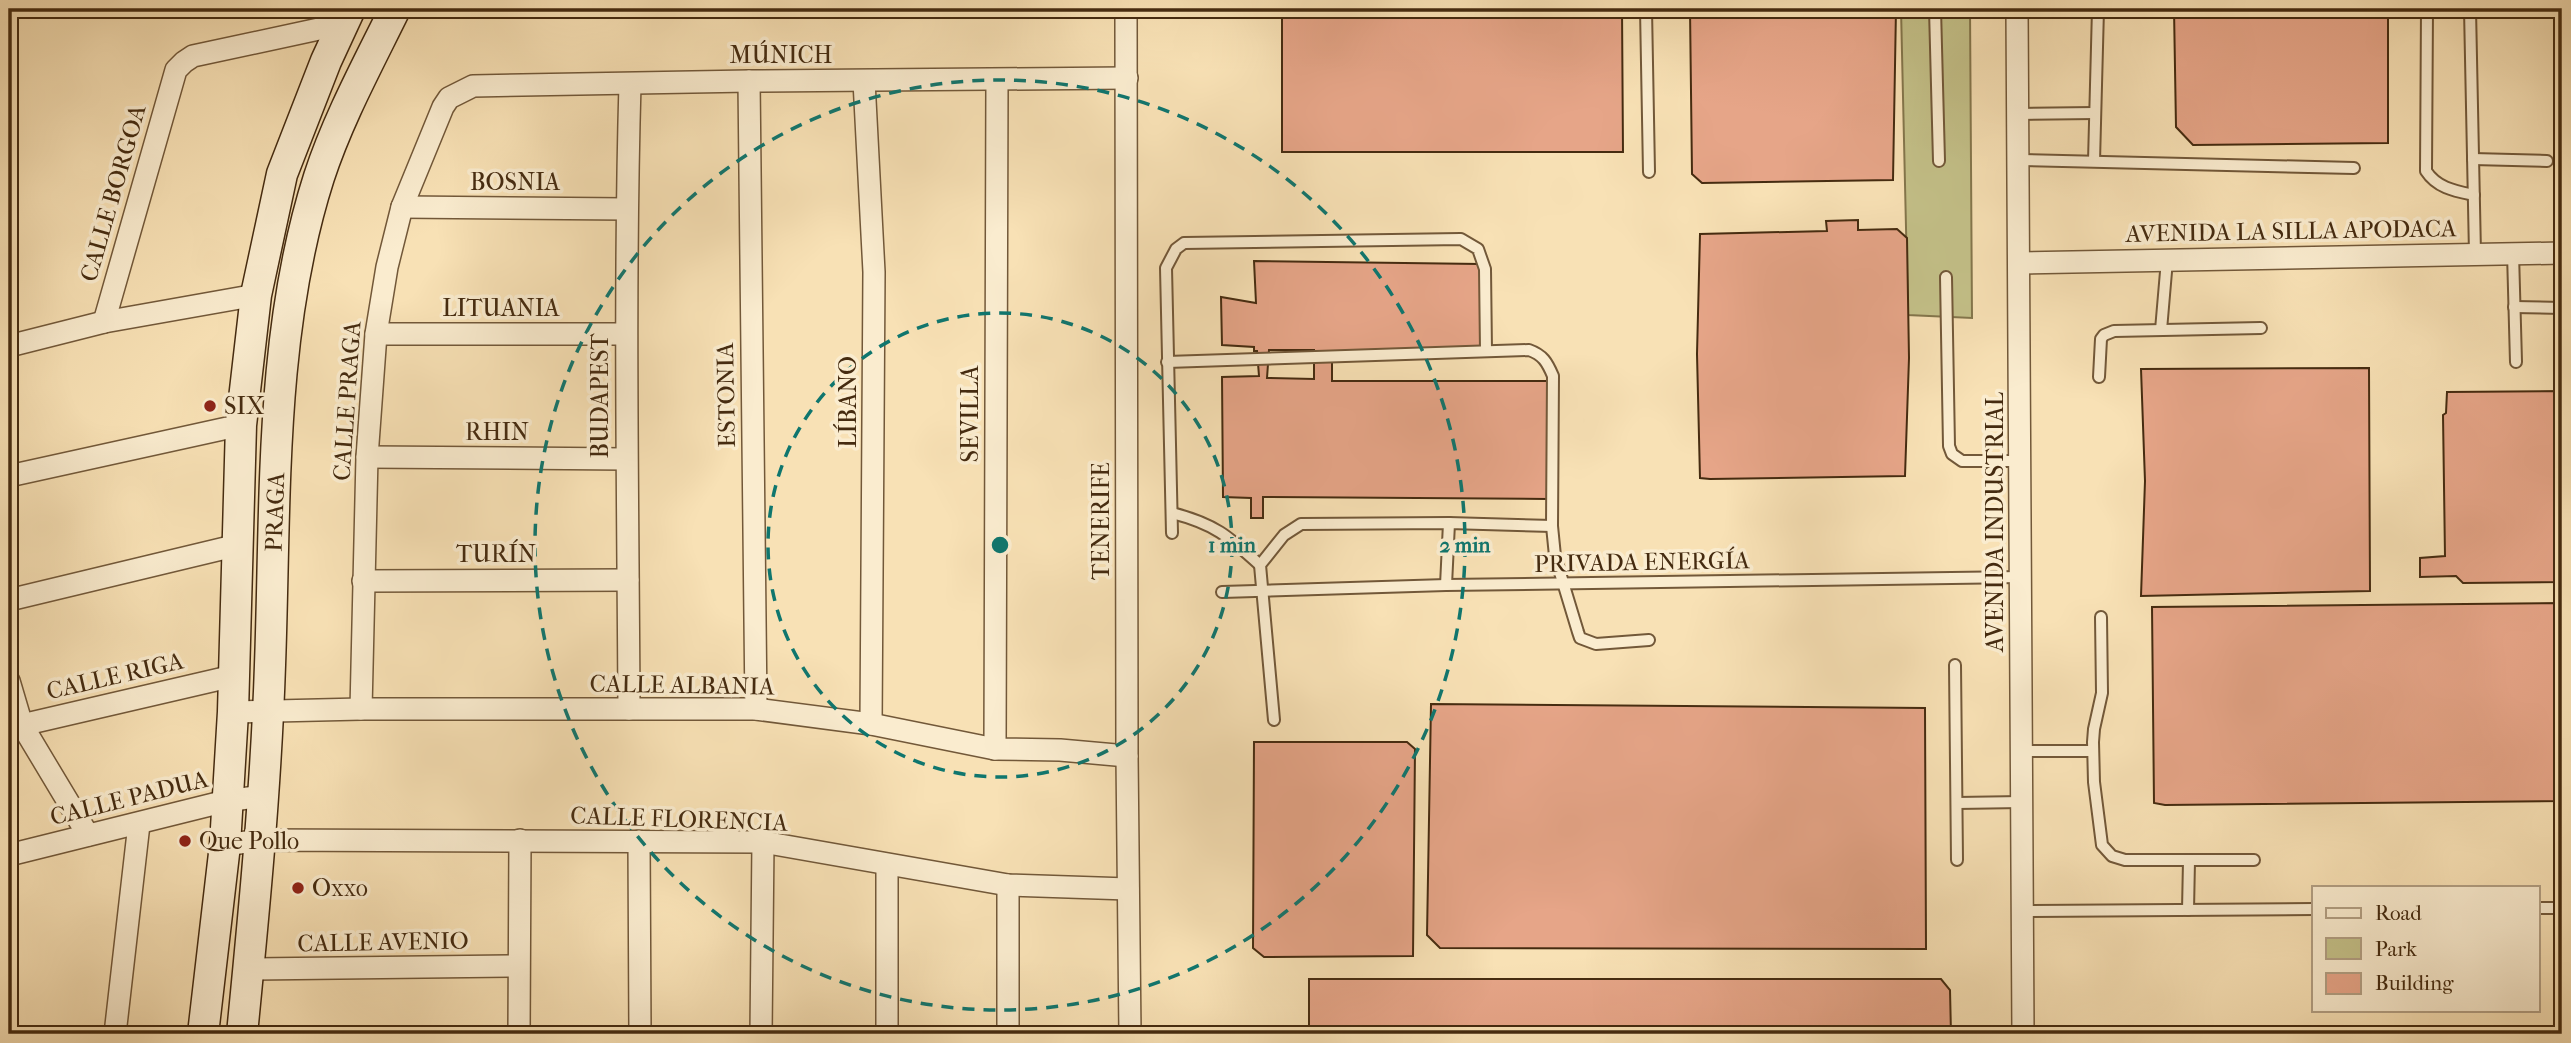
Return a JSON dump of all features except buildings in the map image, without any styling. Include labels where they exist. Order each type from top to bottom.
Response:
[{"type":"street","name":"PRAGA","points":[[242,1034],[269,712],[279,397],[293,283],[319,177],[341,119],[395,9]]},
{"type":"street","name":"TENERIFE","points":[[1126,9],[1130,1034]]},
{"type":"street","name":"AVENIDA INDUSTRIAL","points":[[2017,9],[2023,1034]]},
{"type":"street","name":"PRAGA","points":[[203,1034],[225,845],[233,712],[241,425],[256,295],[282,174],[310,98],[346,16]]},
{"type":"street","name":"CALLE BORGOA","points":[[104,322],[172,78],[184,61],[193,56],[346,16]]},
{"type":"street","name":"MÚNICH","points":[[443,107],[449,98],[473,86],[1127,78]]},
{"type":"street","name":"SEVILLA","points":[[995,749],[997,80]]},
{"type":"street","name":"ESTONIA","points":[[749,81],[756,709]]},
{"type":"street","name":"LÍBANO","points":[[864,81],[874,272],[872,724]]},
{"type":"street","name":"BUDAPEST","points":[[629,709],[626,334],[630,84]]},
{"type":"street","name":"CALLE PRAGA","points":[[361,709],[367,457],[376,334],[387,267],[402,207],[443,107]]},
{"type":"street","name":"BOSNIA","points":[[402,207],[627,209]]},
{"type":"street","name":"AVENIDA LA SILLA APODACA","points":[[2020,264],[2562,253]]},
{"type":"street","points":[[9,346],[104,322],[256,295]]},
{"type":"street","name":"LITUANIA","points":[[376,334],[626,334]]},
{"type":"street","points":[[9,476],[241,425]]},
{"type":"street","name":"RHIN","points":[[367,457],[626,459]]},
{"type":"street","points":[[9,600],[238,545]]},
{"type":"street","name":"TURÍN","points":[[363,581],[628,580]]},
{"type":"street","name":"CALLE RIGA","points":[[15,727],[233,676]]},
{"type":"street","points":[[9,681],[15,727],[88,835]]},
{"type":"street","name":"CALLE ALBANIA","points":[[233,712],[361,709],[756,709],[872,724],[995,749],[1060,750],[1127,756]]},
{"type":"street","name":"CALLE PADUA","points":[[9,856],[226,801],[262,796]]},
{"type":"street","points":[[115,1034],[139,824]]},
{"type":"street","name":"CALLE FLORENCIA","points":[[225,845],[260,840],[763,842],[1009,885],[1128,889]]},
{"type":"street","points":[[519,1034],[520,840]]},
{"type":"street","points":[[639,841],[640,1034]]},
{"type":"street","points":[[761,1034],[763,842]]},
{"type":"street","points":[[887,865],[887,1034]]},
{"type":"street","points":[[1009,885],[1009,1034]]},
{"type":"street","name":"CALLE AVENIO","points":[[248,970],[518,966]]},
{"type":"lane","points":[[1646,9],[1648,172]]},
{"type":"lane","points":[[1935,9],[1939,161]]},
{"type":"lane","points":[[2094,161],[2098,9]]},
{"type":"lane","points":[[2427,9],[2426,171],[2432,181],[2474,195]]},
{"type":"lane","points":[[2470,9],[2475,254]]},
{"type":"lane","points":[[2018,114],[2095,113]]},
{"type":"lane","points":[[2473,159],[2547,161]]},
{"type":"lane","points":[[2019,160],[2354,168]]},
{"type":"lane","points":[[1172,533],[1166,268],[1176,249],[1184,243],[1461,239],[1478,249],[1485,269],[1486,351]]},
{"type":"lane","points":[[2513,253],[2516,362]]},
{"type":"lane","points":[[2161,330],[2166,260]]},
{"type":"lane","points":[[1945,277],[1949,446],[1952,454],[1962,461],[2021,461]]},
{"type":"lane","points":[[2515,306],[2562,307]]},
{"type":"lane","points":[[2099,377],[2101,340],[2104,335],[2114,331],[2261,328]]},
{"type":"lane","points":[[1167,362],[1529,350],[1538,354],[1547,362],[1553,376],[1552,526],[1555,556],[1580,638],[1596,644],[1649,640]]},
{"type":"lane","points":[[1172,513],[1198,520],[1224,532],[1260,565]]},
{"type":"lane","points":[[1274,720],[1260,565],[1284,535],[1301,524],[1449,523],[1552,526]]},
{"type":"lane","points":[[1446,585],[1449,523]]},
{"type":"lane","name":"PRIVADA ENERGÍA","points":[[1222,592],[1446,585],[2021,577]]},
{"type":"lane","points":[[2101,617],[2102,693],[2094,729],[2093,751],[2102,845],[2105,851],[2125,860],[2254,860]]},
{"type":"lane","points":[[1955,665],[1957,860]]},
{"type":"lane","points":[[2022,751],[2093,751]]},
{"type":"lane","points":[[1957,803],[2022,802]]},
{"type":"lane","points":[[2188,910],[2189,861]]},
{"type":"lane","points":[[2540,908],[2562,908]]},
{"type":"lane","points":[[2022,911],[2312,909]]},
{"type":"green space","points":[[1901,9],[1970,9],[1972,318],[1908,315]]},
{"type":"place","name":"SIX","points":[[210,406]]},
{"type":"place","name":"Que Pollo","points":[[185,841]]},
{"type":"place","name":"Oxxo","points":[[298,888]]}]
